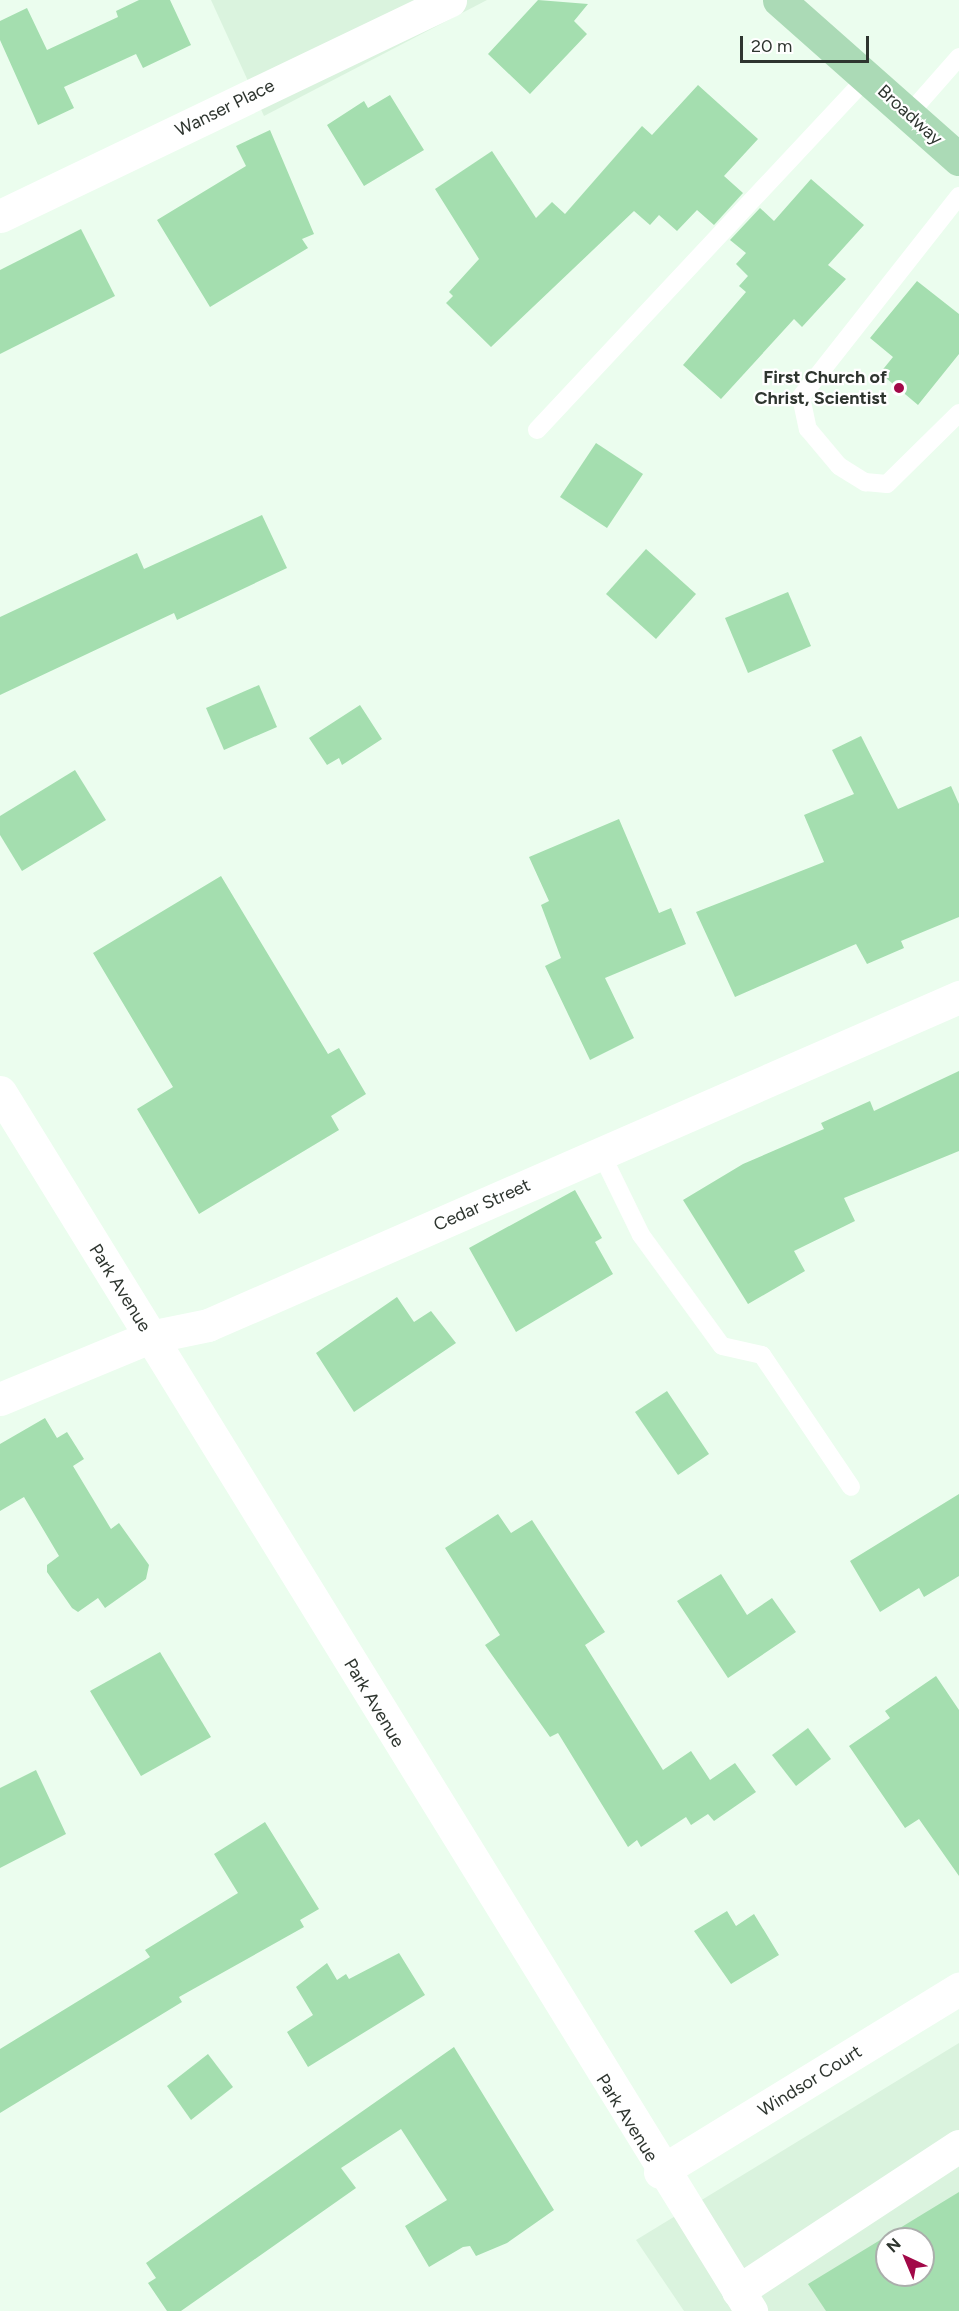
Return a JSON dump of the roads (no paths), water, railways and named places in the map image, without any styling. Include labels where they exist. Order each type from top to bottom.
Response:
[{"type":"main road","name":"Broadway","points":[[779,0],[959,159]]},
{"type":"street","name":"Wanser Place","points":[[0,216],[450,0]]},
{"type":"street","name":"Cedar Street","points":[[0,1399],[150,1337],[208,1325],[959,997]]},
{"type":"street","name":"Park Avenue","points":[[0,1092],[660,2172],[745,2301]]},
{"type":"street","name":"Windsor Court","points":[[660,2172],[959,1989]]},
{"type":"street","points":[[745,2301],[959,2146]]},
{"type":"lane","points":[[909,114],[959,57]]},
{"type":"lane","points":[[537,430],[867,77]]},
{"type":"lane","points":[[959,196],[801,397],[808,429],[839,466],[865,482],[887,484],[959,413]]},
{"type":"lane","points":[[601,1153],[641,1234],[722,1346],[762,1355],[850,1487]]},
{"type":"place","name":"First Church of Christ, Scientist","points":[[899,388]]}]
